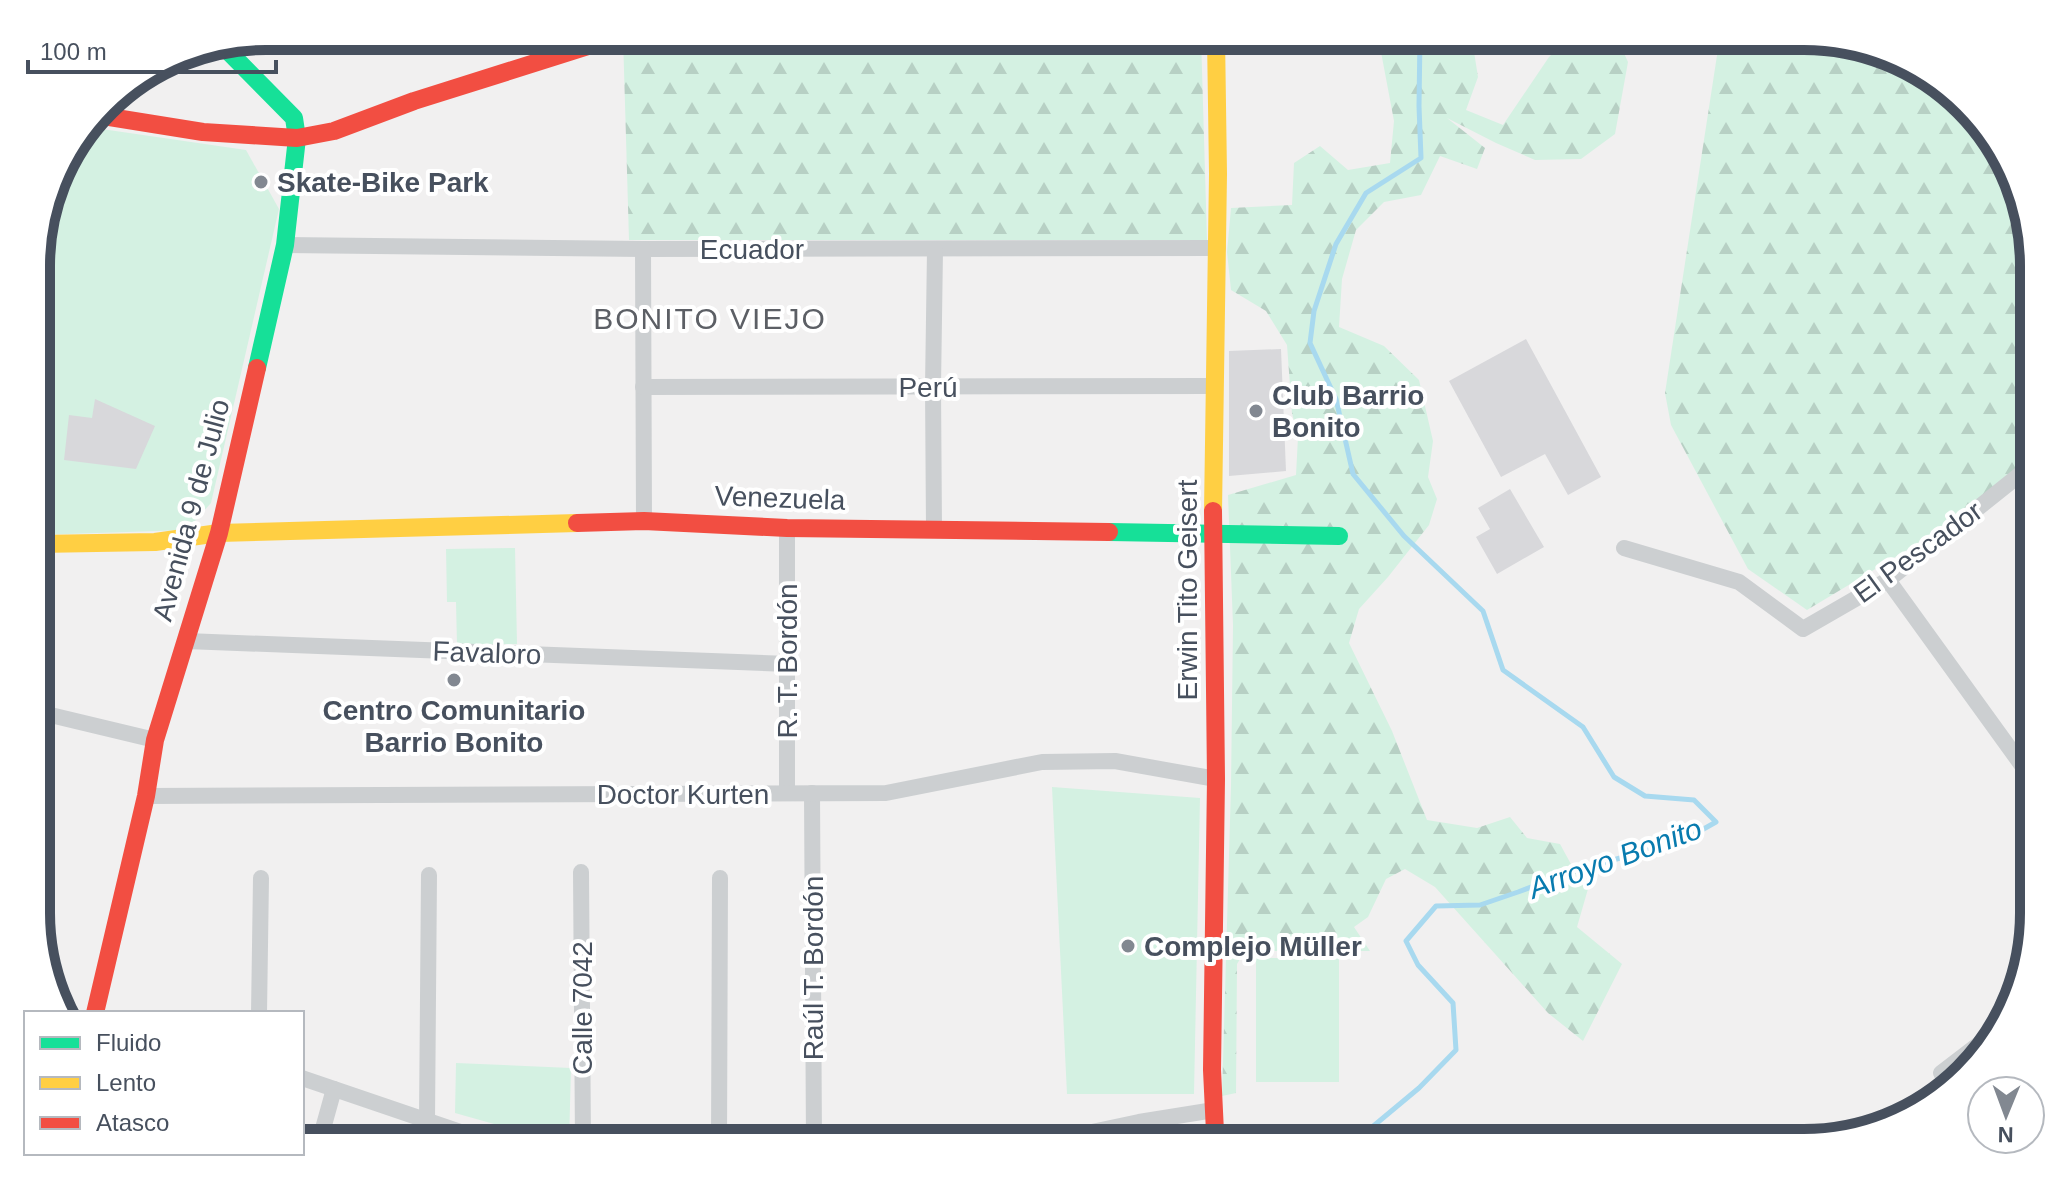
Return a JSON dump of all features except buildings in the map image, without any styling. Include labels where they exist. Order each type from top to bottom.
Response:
[{"type":"street","points":[[110,117],[203,132],[297,138],[334,131],[414,101],[576,50]]},
{"type":"street","name":"Erwin Tito Geisert","points":[[1215,1129],[1212,1070],[1216,779],[1213,534],[1218,248],[1216,50]]},
{"type":"street","points":[[230,53],[294,118],[297,138]]},
{"type":"street","name":"Avenida 9 de Julio","points":[[95,1011],[146,796],[155,740],[219,533],[285,245],[297,138]]},
{"type":"street","name":"Ecuador","points":[[285,245],[935,250],[1218,248]]},
{"type":"street","points":[[643,249],[644,521]]},
{"type":"street","points":[[934,529],[935,250]]},
{"type":"street","name":"Perú","points":[[643,387],[1214,386]]},
{"type":"street","name":"El Pescador","points":[[1624,548],[1739,582],[1803,629],[1888,580],[2020,474]]},
{"type":"street","name":"Venezuela","points":[[50,544],[155,542],[219,533],[644,521],[787,528],[1339,536]]},
{"type":"street","name":"R. T. Bordón","points":[[787,528],[787,793]]},
{"type":"street","points":[[1888,580],[2020,763]]},
{"type":"street","name":"Favaloro","points":[[186,641],[788,664]]},
{"type":"street","points":[[50,715],[155,740]]},
{"type":"street","name":"Doctor Kurten","points":[[146,796],[886,793],[1042,762],[1115,761],[1216,779]]},
{"type":"street","name":"Raúl T. Bordón","points":[[812,793],[814,1129]]},
{"type":"street","name":"Calle 7042","points":[[581,872],[583,1129]]},
{"type":"street","points":[[427,1121],[429,875]]},
{"type":"street","points":[[259,1011],[261,878]]},
{"type":"street","points":[[719,1129],[720,878]]},
{"type":"street","points":[[304,1079],[451,1129]]},
{"type":"street","points":[[323,1129],[334,1089]]},
{"type":"street","points":[[1106,1129],[1214,1110]]},
{"type":"green space","points":[[623,50],[1201,50],[1207,240],[629,240]]},
{"type":"green space","points":[[1381,50],[1474,50],[1478,77],[1466,110],[1503,125],[1556,50],[1622,50],[1628,62],[1615,134],[1581,159],[1535,160],[1447,118],[1485,148],[1477,169],[1440,156],[1421,195],[1384,202],[1356,230],[1342,279],[1339,327],[1384,346],[1419,380],[1433,441],[1428,477],[1437,499],[1429,525],[1359,609],[1349,643],[1392,731],[1427,820],[1477,828],[1510,817],[1527,838],[1560,844],[1578,877],[1590,882],[1577,927],[1622,964],[1583,1041],[1548,1013],[1435,887],[1405,869],[1386,879],[1368,917],[1354,927],[1370,951],[1245,951],[1237,964],[1236,1093],[1222,1096],[1233,625],[1228,495],[1296,475],[1298,437],[1292,413],[1287,345],[1266,311],[1231,290],[1227,252],[1231,208],[1292,205],[1294,163],[1320,146],[1348,170],[1390,163],[1394,121]]},
{"type":"green space","points":[[1718,50],[1804,50],[1860,57],[1912,79],[1957,113],[1991,158],[2009,196],[2016,224],[2020,252],[2020,472],[1912,547],[1807,610],[1748,569],[1671,425],[1665,393]]},
{"type":"green space","points":[[100,129],[246,150],[279,209],[211,503],[187,530],[50,535],[52,238],[66,183],[86,146]]},
{"type":"green space","points":[[515,548],[517,644],[457,645],[456,602],[447,602],[446,549]]},
{"type":"green space","name":"Complejo Müller","points":[[1052,787],[1200,798],[1194,1094],[1067,1094]]},
{"type":"green space","points":[[1256,958],[1339,958],[1339,1082],[1256,1082]]},
{"type":"green space","points":[[456,1063],[571,1068],[569,1129],[512,1129],[455,1113]]},
{"type":"waterway","name":"Arroyo Bonito","points":[[1370,1129],[1419,1088],[1456,1050],[1453,1003],[1418,965],[1406,941],[1436,906],[1480,905],[1574,871],[1684,840],[1716,822],[1694,800],[1645,796],[1614,777],[1583,727],[1503,670],[1483,611],[1404,536],[1353,474],[1336,399],[1310,343],[1314,311],[1336,244],[1366,193],[1421,158],[1420,50]]},
{"type":"traffic: fast","points":[[230,53],[294,118],[297,138],[285,245],[257,368]]},
{"type":"traffic: fast","points":[[1109,532],[1339,536]]},
{"type":"traffic: slow","points":[[1213,511],[1218,174],[1216,50]]},
{"type":"traffic: slow","points":[[50,544],[155,542],[219,533],[577,523]]},
{"type":"traffic: jam","points":[[110,117],[203,132],[297,138],[334,131],[414,101],[576,50]]},
{"type":"traffic: jam","points":[[95,1011],[146,796],[155,740],[219,533],[257,368]]},
{"type":"traffic: jam","points":[[1213,511],[1216,779],[1212,1070],[1215,1129]]},
{"type":"traffic: jam","points":[[577,523],[644,521],[787,528],[1109,532]]},
{"type":"place","name":"Skate-Bike Park","points":[[261,182]]},
{"type":"place","name":"Club Barrio Bonito","points":[[1256,411]]},
{"type":"place","name":"Centro Comunitario Barrio Bonito","points":[[454,680]]},
{"type":"place","name":"Complejo Müller","points":[[1128,946]]},
{"type":"district","name":"BONITO VIEJO","points":[[710,318]]}]
